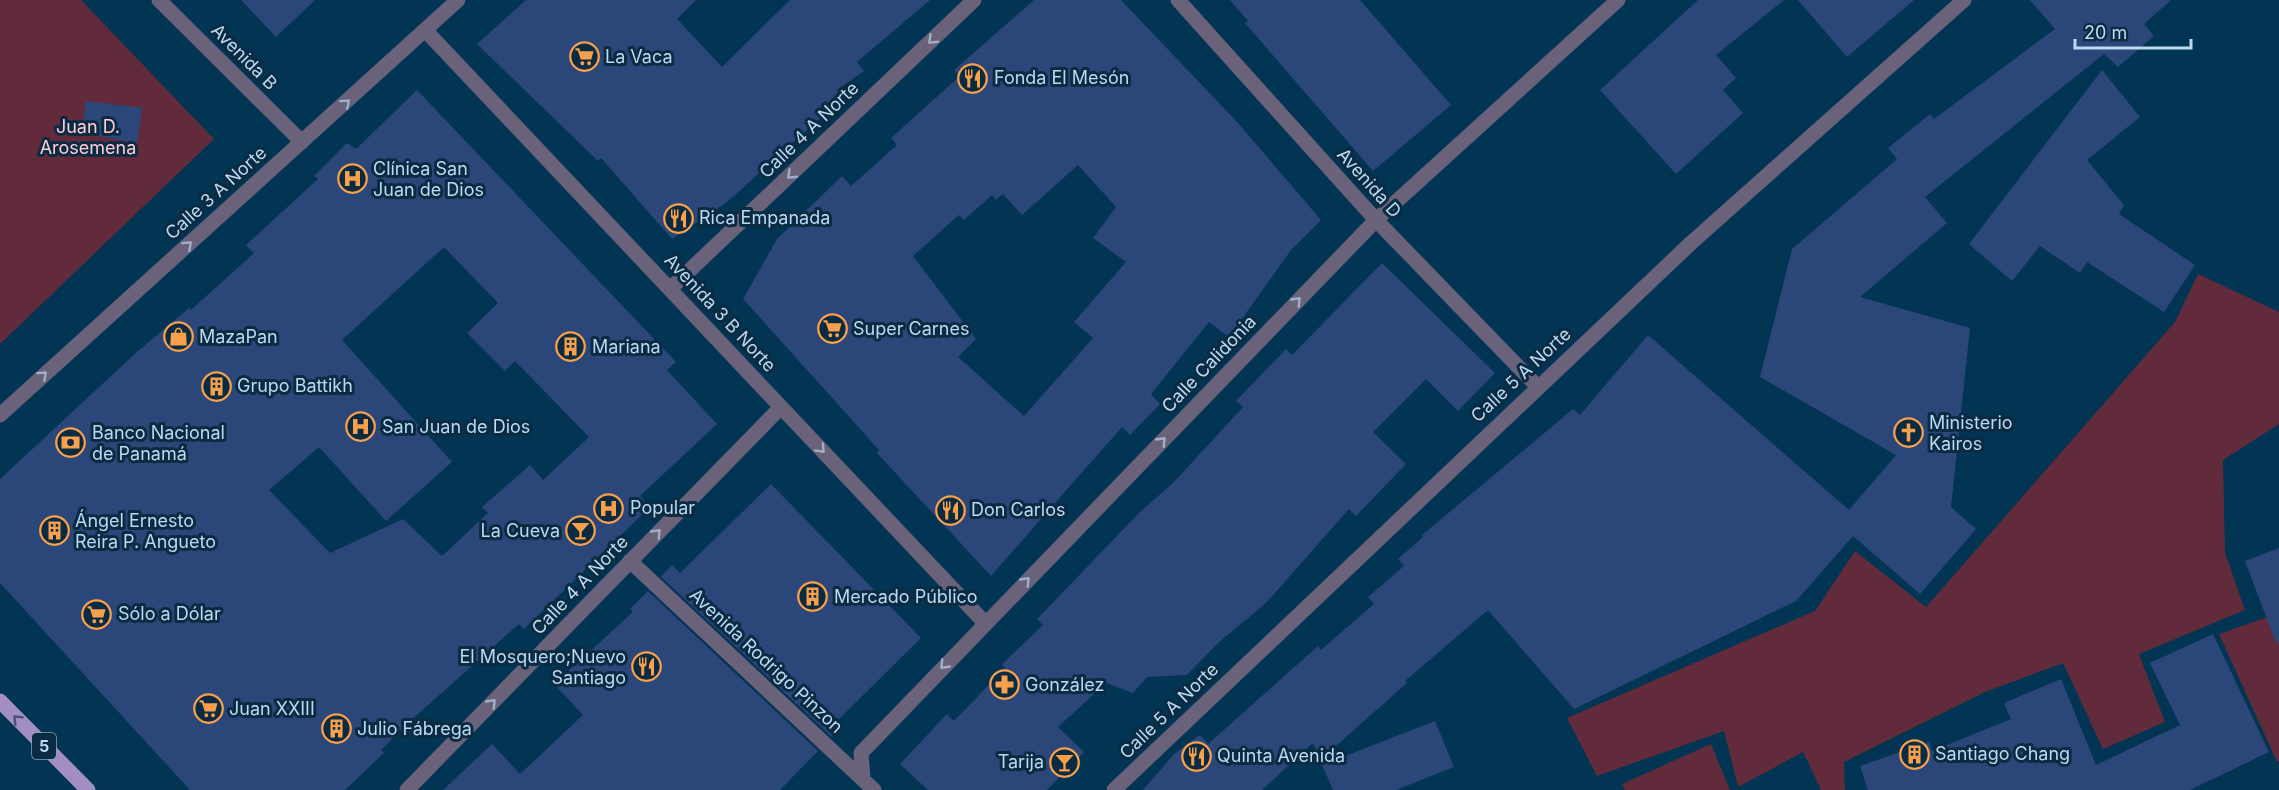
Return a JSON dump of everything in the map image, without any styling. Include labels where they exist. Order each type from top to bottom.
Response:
[{"type":"main road","name":"5","points":[[0,701],[88,790]]},
{"type":"street","name":"Avenida B","points":[[159,0],[302,142]]},
{"type":"street","name":"Calle 3 A Norte","points":[[0,414],[458,0]]},
{"type":"street","name":"Calle 4 A Norte","points":[[670,289],[974,0]]},
{"type":"street","name":"Avenida D","points":[[1178,0],[1376,220],[1537,386]]},
{"type":"street","name":"Calle Calidonia","points":[[863,778],[861,753],[1376,220],[1618,0]]},
{"type":"street","name":"Calle 5 A Norte","points":[[1114,790],[1537,386],[1691,243],[1964,0]]},
{"type":"street","name":"Avenida 3 B Norte","points":[[426,31],[985,623]]},
{"type":"street","name":"Calle 4 A Norte","points":[[407,790],[781,407]]},
{"type":"street","name":"Avenida Rodrigo Pinzon","points":[[630,561],[874,790]]},
{"type":"green space","name":"Juan D. Arosemena","points":[[0,0],[81,0],[214,139],[0,344]]},
{"type":"green space","points":[[2198,274],[2279,312],[2279,424],[2223,460],[2225,553],[2245,610],[2139,654],[2165,722],[2103,749],[2063,663],[1985,692],[1844,762],[1845,790],[1821,790],[1803,752],[1738,787],[1724,731],[1597,776],[1567,718],[1815,611],[1855,551],[1926,607],[2175,322]]},
{"type":"green space","points":[[2279,613],[2279,761],[2277,762],[2219,634]]},
{"type":"green space","points":[[1711,744],[1730,790],[1625,790],[1622,784]]},
{"type":"building","points":[[241,0],[315,0],[276,37]]},
{"type":"building","points":[[526,0],[696,0],[677,19],[722,67],[790,0],[930,0],[857,62],[864,71],[840,88],[847,94],[726,203],[672,239],[601,158],[598,161],[477,44]]},
{"type":"building","points":[[1034,0],[1121,0],[1238,123],[1321,220],[1291,250],[1229,337],[1209,322],[1151,394],[1160,404],[1130,435],[1122,427],[991,576],[877,453],[879,450],[743,299],[777,239],[842,176],[851,186],[897,145],[891,138],[960,76],[954,70]],"holes":[[[1078,165],[1116,207],[1093,238],[1126,262],[1074,322],[1093,338],[1024,416],[958,357],[976,339],[913,256],[959,215],[964,220],[992,195],[996,200],[1003,194],[1022,215]]]},
{"type":"building","points":[[1230,0],[1360,0],[1451,105],[1373,171],[1245,23],[1248,21]]},
{"type":"building","points":[[1698,0],[1784,0],[1716,55],[1736,78],[1723,90],[1743,113],[1676,174],[1600,90]]},
{"type":"building","points":[[1798,0],[1914,0],[1847,57]]},
{"type":"building","points":[[2030,0],[2171,0],[2144,24],[2154,36],[2118,67],[2104,54],[1925,197],[1947,223],[1860,297],[1970,328],[1951,507],[1976,529],[1920,594],[1853,536],[1796,601],[1574,709],[1488,610],[1405,681],[1407,683],[1320,760],[1313,743],[1262,790],[1143,790],[1174,754],[1200,735],[1208,744],[1318,646],[1321,650],[1374,604],[1368,597],[1404,566],[1398,559],[1423,537],[1422,535],[1573,409],[1580,415],[1648,335],[1849,510],[1896,455],[1760,377],[1792,249],[1897,159],[1888,148],[1930,114],[1934,119],[2055,29]]},
{"type":"building","points":[[2102,70],[2140,117],[2087,160],[2124,205],[2119,214],[2195,265],[2164,312],[2087,262],[2080,273],[2040,246],[2012,281],[1969,244]]},
{"type":"building","points":[[417,90],[676,362],[667,370],[717,424],[640,496],[650,507],[524,629],[519,624],[408,723],[381,750],[384,753],[345,790],[190,790],[0,583],[0,479],[138,351],[189,308],[191,310],[254,253],[246,245],[318,179],[314,176],[347,143],[356,149]],"holes":[[[444,247],[498,303],[467,333],[505,371],[515,361],[589,437],[543,480],[530,465],[482,507],[488,513],[442,556],[403,519],[330,553],[269,490],[319,447],[386,521],[452,462],[342,340]]]},
{"type":"building","points":[[86,101],[142,108],[137,143],[82,133]]},
{"type":"building","points":[[1382,263],[1495,373],[1458,411],[1426,379],[1373,432],[1406,464],[1356,516],[1349,509],[1266,603],[1218,643],[1187,675],[1147,677],[1133,693],[1106,683],[1058,727],[1084,752],[1047,790],[928,790],[900,764],[947,714],[954,721],[1005,668],[1002,664],[1043,625],[1037,619],[1140,512],[1174,482],[1243,407],[1236,401],[1286,349],[1292,355]]},
{"type":"building","name":"Mercado Público","points":[[771,484],[921,638],[835,723],[840,728],[832,737],[661,577],[672,565],[680,573]]},
{"type":"building","points":[[2279,548],[2279,642],[2276,643],[2245,561]]},
{"type":"building","points":[[648,591],[818,751],[780,790],[443,790],[492,744],[520,774],[583,715],[554,684],[633,612],[630,609]]},
{"type":"building","points":[[2213,634],[2269,752],[2190,790],[1868,790],[1860,766],[1929,742],[1932,751],[2011,719],[2004,703],[2061,679],[2096,765],[2180,725],[2150,663]]},
{"type":"building","points":[[1435,721],[1454,767],[1396,790],[1333,790],[1322,765]]},
{"type":"place","name":"La Vaca","points":[[584,57]]},
{"type":"place","name":"Fonda El Mesón","points":[[973,78]]},
{"type":"place","name":"Clínica San Juan de Dios","points":[[352,179]]},
{"type":"place","name":"Rica Empanada","points":[[678,218]]},
{"type":"place","name":"Super Carnes","points":[[832,329]]},
{"type":"place","name":"MazaPan","points":[[178,337]]},
{"type":"place","name":"Mariana","points":[[571,347]]},
{"type":"place","name":"Grupo Battikh","points":[[216,386]]},
{"type":"place","name":"San Juan de Dios","points":[[361,427]]},
{"type":"place","name":"Ministerio Kairos","points":[[1908,433]]},
{"type":"place","name":"Banco Nacional de Panamá","points":[[71,443]]},
{"type":"place","name":"Popular","points":[[609,508]]},
{"type":"place","name":"Don Carlos","points":[[950,510]]},
{"type":"place","name":"Ángel Ernesto Reira P. Angueto","points":[[54,531]]},
{"type":"place","name":"La Cueva","points":[[581,531]]},
{"type":"place","name":"Mercado Público","points":[[813,597]]},
{"type":"place","name":"Sólo a Dólar","points":[[97,614]]},
{"type":"place","name":"El Mosquero;Nuevo Santiago","points":[[647,667]]},
{"type":"place","name":"González","points":[[1004,685]]},
{"type":"place","name":"Juan XXIII","points":[[208,709]]},
{"type":"place","name":"Julio Fábrega","points":[[336,729]]},
{"type":"place","name":"Santiago Chang","points":[[1914,754]]},
{"type":"place","name":"Quinta Avenida","points":[[1196,756]]},
{"type":"place","name":"Tarija","points":[[1065,762]]}]
